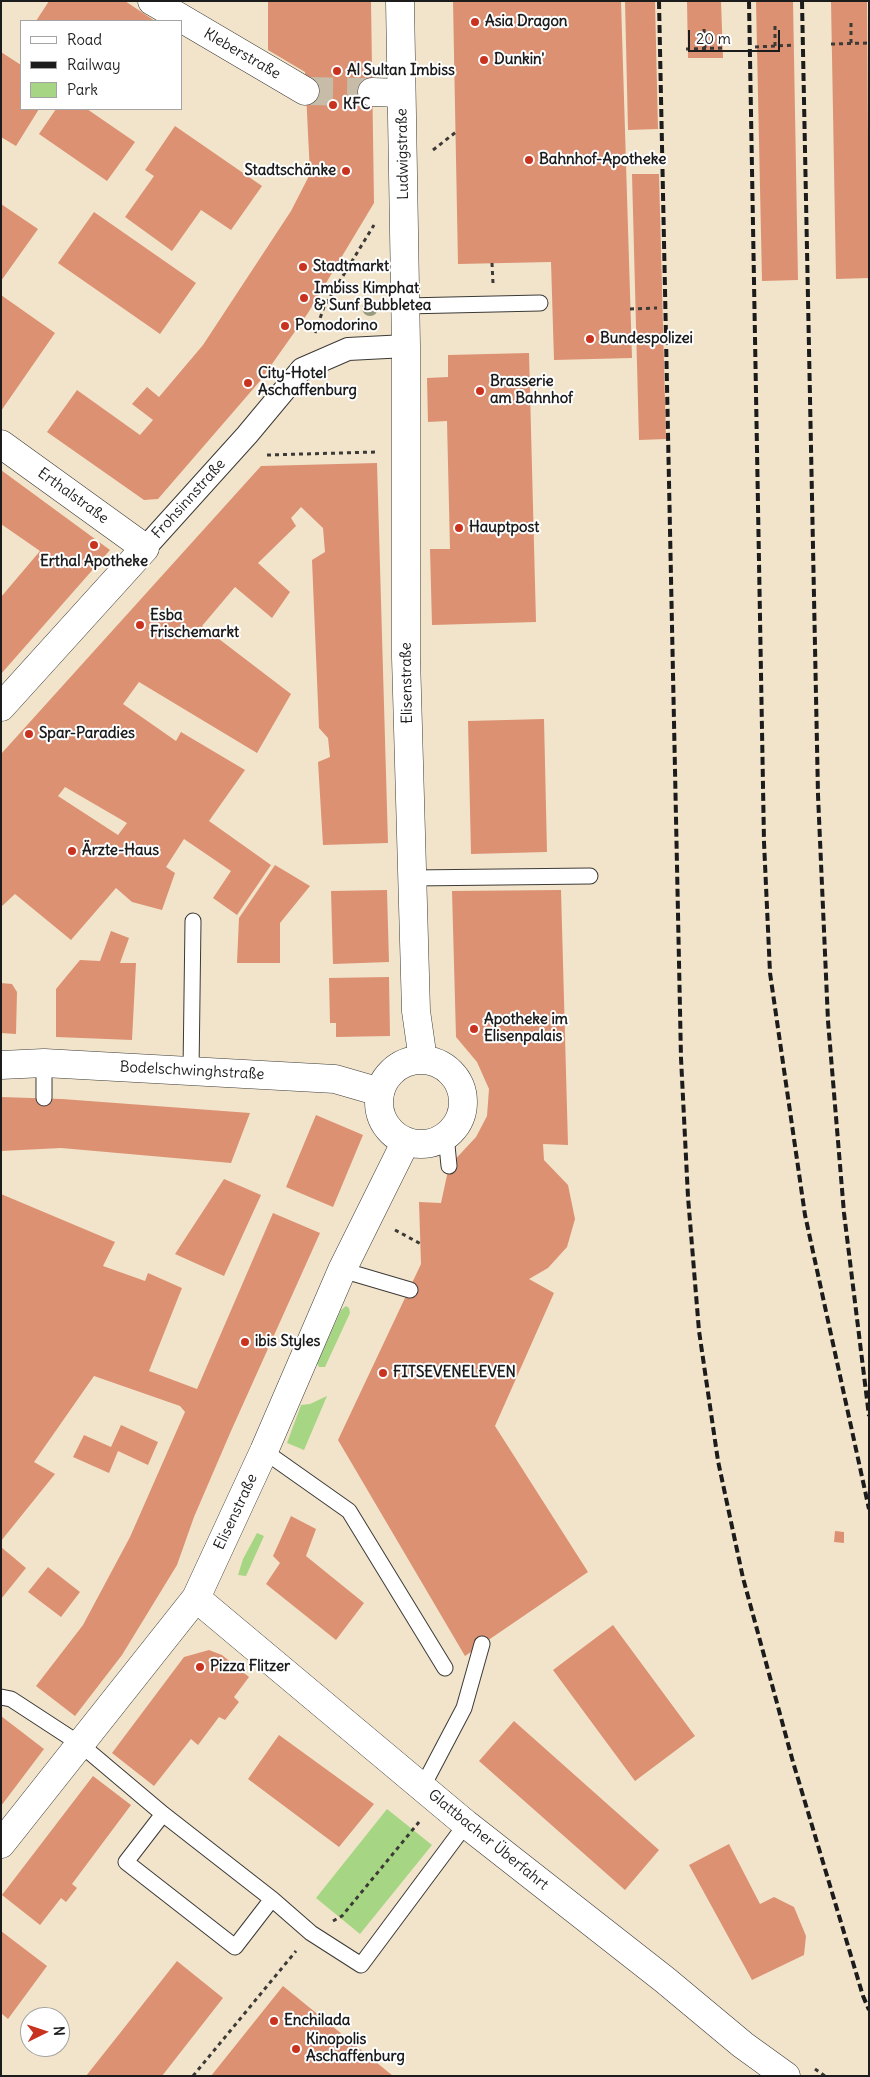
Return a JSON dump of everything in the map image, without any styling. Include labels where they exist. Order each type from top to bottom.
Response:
[{"type":"street","name":"Kleberstraße","points":[[152,1],[305,91]]},
{"type":"street","name":"Ludwigstraße","points":[[400,1],[405,306]]},
{"type":"street","points":[[372,92],[401,93]]},
{"type":"street","name":"Elisenstraße","points":[[405,306],[406,657],[416,1011],[423,1060]]},
{"type":"street","name":"Frohsinnstraße","points":[[1,708],[227,456],[302,369],[348,349],[406,346]]},
{"type":"street","name":"Erthalstraße","points":[[1,444],[144,548]]},
{"type":"street","points":[[423,1060],[442,1066],[456,1080],[461,1089],[462,1099],[459,1119],[446,1135],[428,1143],[406,1140],[397,1136],[384,1121],[380,1112],[380,1092],[383,1083],[396,1068],[404,1063],[423,1060]]},
{"type":"street","name":"Bodelschwinghstraße","points":[[1,1065],[44,1063],[335,1079],[380,1092]]},
{"type":"street","name":"Elisenstraße","points":[[1,1844],[196,1598],[264,1450],[342,1270],[406,1140]]},
{"type":"street","name":"Glattbacher Überfahrt","points":[[196,1598],[423,1786],[466,1824],[665,1980],[743,2045],[786,2076]]},
{"type":"lane","points":[[405,306],[540,304]]},
{"type":"lane","points":[[412,878],[590,876]]},
{"type":"lane","points":[[191,1071],[193,921]]},
{"type":"lane","points":[[44,1063],[44,1098]]},
{"type":"lane","points":[[446,1135],[448,1166]]},
{"type":"lane","points":[[342,1270],[410,1290]]},
{"type":"lane","points":[[264,1450],[349,1511],[445,1668]]},
{"type":"lane","points":[[423,1786],[464,1708],[482,1644]]},
{"type":"lane","points":[[1,1697],[11,1698],[80,1744],[163,1814],[272,1899],[311,1933],[361,1966],[466,1824]]},
{"type":"lane","points":[[163,1814],[126,1862],[235,1947],[272,1899]]},
{"type":"path","points":[[851,23],[851,43]]},
{"type":"path","points":[[775,26],[775,46]]},
{"type":"path","points":[[704,29],[705,48]]},
{"type":"path","points":[[831,44],[869,43]]},
{"type":"path","points":[[755,47],[795,45]]},
{"type":"path","points":[[686,49],[723,48]]},
{"type":"path","points":[[302,369],[324,307],[378,217]]},
{"type":"path","points":[[630,309],[657,308]]},
{"type":"path","points":[[227,456],[374,452],[406,453]]},
{"type":"green space","points":[[346,1306],[349,1308],[350,1313],[325,1367],[319,1367],[317,1363],[341,1310]]},
{"type":"green space","points":[[327,1396],[304,1450],[287,1443],[301,1405],[310,1404]]},
{"type":"green space","points":[[257,1533],[264,1536],[246,1576],[238,1575],[243,1559]]},
{"type":"green space","points":[[387,1809],[432,1845],[360,1934],[316,1898]]},
{"type":"building","points":[[49,1],[125,1],[154,20],[37,20]]},
{"type":"building","points":[[268,1],[371,1],[374,203],[308,313],[260,381],[158,499],[144,500],[47,432],[77,390],[140,435],[153,420],[132,404],[147,387],[159,397],[203,345],[291,211],[310,174],[305,72],[268,50]]},
{"type":"building","points":[[453,1],[621,1],[632,358],[554,360],[551,262],[458,264]]},
{"type":"building","points":[[625,1],[655,1],[658,129],[628,130]]},
{"type":"building","points":[[687,1],[721,1],[723,58],[688,58]]},
{"type":"building","points":[[756,1],[793,1],[798,280],[762,281]]},
{"type":"building","points":[[831,1],[867,1],[869,278],[836,279]]},
{"type":"building","points":[[1,52],[20,64],[20,110],[38,110],[16,146],[1,137]]},
{"type":"building","points":[[55,110],[88,110],[135,142],[107,181],[39,134]]},
{"type":"building","points":[[175,126],[262,186],[231,230],[201,210],[172,251],[125,217],[154,176],[145,170]]},
{"type":"building","points":[[632,174],[659,174],[666,439],[639,440]]},
{"type":"building","points":[[1,204],[38,229],[1,281]]},
{"type":"building","points":[[94,212],[196,283],[160,334],[58,263]]},
{"type":"building","points":[[1,295],[55,333],[1,411]]},
{"type":"building","points":[[529,353],[536,622],[432,625],[430,549],[450,549],[447,421],[428,422],[427,378],[448,377],[448,355]]},
{"type":"building","points":[[377,463],[388,843],[323,845],[318,762],[330,757],[328,738],[319,728],[312,560],[325,552],[323,528],[301,507],[291,518],[296,526],[258,563],[290,592],[272,618],[235,587],[202,626],[291,694],[257,753],[139,682],[123,704],[176,741],[181,732],[245,770],[209,821],[271,865],[237,915],[213,898],[231,871],[184,839],[166,867],[175,873],[162,910],[132,902],[116,888],[71,940],[15,894],[1,907],[1,754],[261,466]],"holes":[[[65,787],[127,823],[118,835],[58,796]]]},
{"type":"building","points":[[1,470],[110,550],[1,674],[1,597],[40,551],[1,524]]},
{"type":"building","points":[[544,719],[547,852],[471,854],[468,721]]},
{"type":"building","points":[[275,865],[310,886],[280,923],[280,963],[237,963],[239,918]]},
{"type":"building","points":[[387,890],[389,962],[333,964],[331,891]]},
{"type":"building","points":[[561,890],[568,1145],[543,1144],[544,1160],[568,1185],[575,1219],[567,1247],[548,1268],[529,1279],[554,1293],[495,1426],[588,1572],[465,1656],[338,1440],[421,1264],[419,1202],[441,1203],[449,1166],[476,1137],[487,1116],[489,1089],[477,1062],[456,1037],[452,891]]},
{"type":"building","points":[[111,931],[129,938],[120,963],[136,963],[132,1040],[56,1037],[56,989],[80,960],[100,961]]},
{"type":"building","points":[[389,977],[390,1036],[336,1037],[336,1023],[330,1023],[329,978]]},
{"type":"building","points":[[1,983],[12,984],[17,992],[16,1034],[1,1033]]},
{"type":"building","points":[[1,1097],[62,1099],[250,1113],[231,1163],[61,1148],[1,1151]]},
{"type":"building","points":[[316,1115],[363,1135],[333,1207],[286,1187]]},
{"type":"building","points":[[224,1179],[261,1195],[224,1276],[175,1254]]},
{"type":"building","points":[[1,1194],[115,1242],[103,1266],[145,1281],[148,1273],[182,1288],[149,1371],[197,1389],[273,1213],[320,1233],[231,1431],[194,1517],[177,1565],[122,1655],[75,1716],[36,1686],[83,1625],[130,1537],[185,1412],[180,1406],[94,1376],[34,1462],[55,1474],[1,1541]]},
{"type":"building","points":[[121,1425],[158,1442],[148,1465],[118,1451],[109,1473],[73,1457],[84,1435],[111,1447]]},
{"type":"building","points":[[291,1516],[316,1529],[306,1556],[364,1603],[336,1640],[266,1584],[280,1563],[273,1556]]},
{"type":"building","points":[[835,1531],[844,1532],[844,1543],[834,1542]]},
{"type":"building","points":[[1,1547],[26,1568],[1,1599]]},
{"type":"building","points":[[48,1567],[80,1592],[61,1617],[28,1592]]},
{"type":"building","points":[[613,1625],[695,1736],[635,1781],[553,1670]]},
{"type":"building","points":[[209,1650],[222,1655],[249,1677],[234,1697],[239,1702],[225,1720],[219,1717],[198,1745],[191,1739],[154,1786],[112,1753],[184,1657]]},
{"type":"building","points":[[1,1716],[44,1749],[1,1806]]},
{"type":"building","points":[[514,1721],[659,1850],[625,1890],[479,1761]]},
{"type":"building","points":[[279,1735],[374,1804],[339,1847],[248,1779]]},
{"type":"building","points":[[93,1776],[131,1805],[72,1884],[77,1888],[66,1902],[61,1898],[40,1925],[2,1895]]},
{"type":"building","points":[[729,1844],[760,1904],[774,1897],[794,1907],[806,1936],[804,1955],[752,1980],[689,1865]]},
{"type":"building","points":[[1,1931],[47,1966],[8,2019],[1,2013]]},
{"type":"building","points":[[177,1961],[223,1998],[162,2076],[86,2076]]},
{"type":"building","name":"Kinopolis Aschaffenburg","points":[[283,1986],[326,2021],[393,2076],[211,2076]]},
{"type":"tunnel","points":[[305,91],[372,92]]},
{"type":"railway","points":[[659,1],[681,1058],[688,1197],[699,1331],[718,1461],[743,1578],[793,1762],[863,1996],[869,2010]]},
{"type":"railway","points":[[749,1],[764,842],[770,973],[805,1215],[869,1509]]},
{"type":"railway","points":[[802,1],[818,795],[828,1021],[844,1213],[869,1416]]},
{"type":"place","name":"Asia Dragon","points":[[475,22]]},
{"type":"place","name":"Dunkin'","points":[[484,60]]},
{"type":"place","name":"Al Sultan Imbiss","points":[[337,71]]},
{"type":"place","name":"KFC","points":[[333,105]]},
{"type":"place","name":"Bahnhof-Apotheke","points":[[529,160]]},
{"type":"place","name":"Stadtschänke","points":[[346,171]]},
{"type":"place","name":"Stadtmarkt","points":[[303,267]]},
{"type":"place","name":"Imbiss Kimphat & Sunf Bubbletea","points":[[304,298]]},
{"type":"place","name":"Pomodorino","points":[[285,326]]},
{"type":"place","name":"Bundespolizei","points":[[590,339]]},
{"type":"place","name":"City-Hotel Aschaffenburg","points":[[248,383]]},
{"type":"place","name":"Brasserie am Bahnhof","points":[[480,391]]},
{"type":"place","name":"Hauptpost","points":[[459,528]]},
{"type":"place","name":"Erthal Apotheke","points":[[94,545]]},
{"type":"place","name":"Esba Frischemarkt","points":[[140,625]]},
{"type":"place","name":"Spar-Paradies","points":[[29,734]]},
{"type":"place","name":"Ärzte-Haus","points":[[72,851]]},
{"type":"place","name":"Apotheke im Elisenpalais","points":[[474,1029]]},
{"type":"place","name":"ibis Styles","points":[[245,1342]]},
{"type":"place","name":"FITSEVENELEVEN","points":[[383,1373]]},
{"type":"place","name":"Pizza Flitzer","points":[[200,1667]]},
{"type":"place","name":"Enchilada","points":[[274,2021]]},
{"type":"place","name":"Kinopolis Aschaffenburg","points":[[296,2049]]}]
